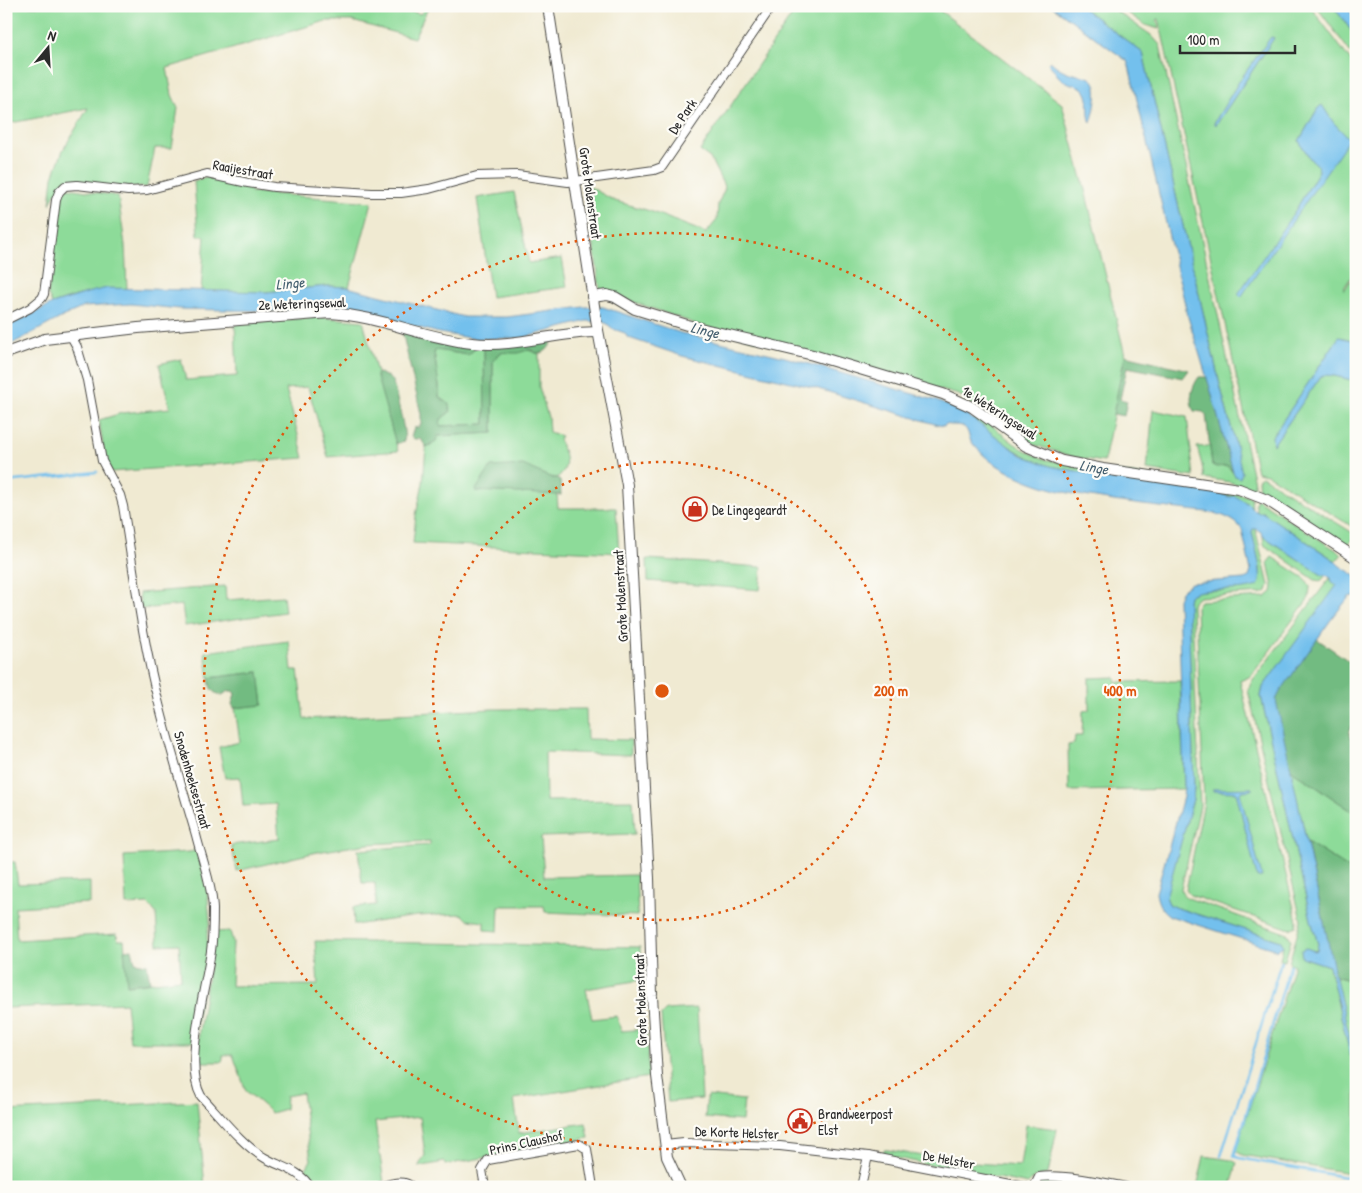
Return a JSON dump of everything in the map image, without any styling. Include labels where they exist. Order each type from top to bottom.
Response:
[{"type":"street","name":"Grote Molenstraat","points":[[548,6],[597,328],[627,485],[650,895],[657,1076],[667,1157],[681,1187]]},
{"type":"street","name":"De Park","points":[[576,181],[654,170],[662,167],[772,6]]},
{"type":"street","name":"Raaijestraat","points":[[6,320],[30,308],[42,298],[46,283],[56,200],[59,192],[65,186],[77,185],[128,191],[147,190],[206,174],[248,184],[274,187],[372,193],[401,193],[429,189],[477,176],[493,175],[568,182],[576,181]]},
{"type":"street","name":"1e Weteringsewal","points":[[593,301],[607,295],[615,296],[635,309],[687,325],[813,355],[943,394],[972,407],[1026,446],[1062,461],[1247,491],[1267,500],[1356,558]]},
{"type":"street","name":"2e Weteringsewal","points":[[6,353],[45,339],[138,328],[330,313],[350,314],[470,343],[497,345],[597,328]]},
{"type":"street","name":"Snodenhoeksestraat","points":[[71,336],[77,347],[87,380],[102,461],[120,495],[123,506],[140,614],[158,702],[202,857],[211,897],[213,927],[211,950],[193,1065],[197,1090],[250,1148],[264,1158],[300,1175],[310,1187]]},
{"type":"street","name":"De Korte Helster","points":[[665,1145],[684,1143],[780,1146],[868,1156]]},
{"type":"street","name":"Prins Claushof","points":[[485,1187],[482,1170],[488,1160],[579,1144],[587,1149],[593,1187]]},
{"type":"street","points":[[861,1187],[868,1156]]},
{"type":"street","name":"De Helster","points":[[868,1156],[1026,1187]]},
{"type":"street","points":[[1034,1187],[1039,1177],[1046,1176],[1089,1180],[1126,1187]]},
{"type":"street","points":[[378,1187],[402,1182],[410,1185]]},
{"type":"green space","points":[[6,6],[323,6],[325,9],[365,13],[369,6],[406,6],[405,10],[421,14],[425,6],[429,6],[414,38],[352,21],[326,21],[167,68],[172,95],[178,108],[172,148],[155,148],[147,187],[126,188],[74,183],[55,193],[50,204],[53,177],[63,150],[88,108],[6,124]]},
{"type":"green space","points":[[798,6],[934,6],[1062,104],[1125,355],[1104,462],[1074,457],[1035,445],[1015,435],[959,395],[699,325],[600,290],[587,195],[590,187],[615,201],[650,211],[706,233],[717,220],[718,204],[725,188],[710,158],[700,151]]},
{"type":"green space","points":[[1080,6],[1109,6],[1151,35],[1160,45],[1254,483],[1252,489],[1229,482],[1204,478],[1197,447],[1210,446],[1212,465],[1228,466],[1235,476],[1236,446],[1219,381],[1143,53]]},
{"type":"green space","points":[[1118,6],[1310,6],[1356,68],[1356,270],[1343,289],[1345,289],[1350,281],[1356,283],[1356,341],[1339,337],[1272,437],[1273,445],[1321,376],[1330,375],[1356,380],[1356,529],[1267,474],[1257,472],[1159,19],[1157,19],[1159,29],[1145,25]],"holes":[[[1271,37],[1274,38],[1216,125],[1214,123],[1240,80]],[[1322,106],[1348,139],[1239,294],[1295,211],[1319,171],[1318,166],[1311,160],[1299,141],[1318,108]]]},
{"type":"green space","points":[[1316,6],[1333,6],[1356,37],[1356,60]]},
{"type":"green space","points":[[206,177],[251,188],[251,192],[372,202],[349,287],[328,286],[266,292],[201,291],[205,236],[198,236],[194,181]]},
{"type":"green space","points":[[68,188],[118,196],[125,245],[127,289],[98,291],[52,304],[48,295],[59,204],[62,192]]},
{"type":"green space","points":[[514,192],[529,263],[562,258],[567,287],[491,297],[477,198]]},
{"type":"green space","points":[[319,317],[363,321],[398,451],[328,457],[308,387],[286,389],[304,458],[111,472],[105,458],[99,420],[122,413],[170,408],[159,364],[181,359],[186,380],[237,376],[235,324]]},
{"type":"green space","points":[[402,331],[477,347],[468,355],[437,350],[434,352],[439,397],[448,403],[451,411],[441,419],[440,426],[485,424],[484,347],[552,341],[549,348],[541,353],[530,350],[518,353],[504,352],[499,354],[493,361],[493,433],[438,436],[436,441],[426,447],[421,439],[411,437],[414,428],[419,427],[421,424],[421,414]]},
{"type":"green space","points":[[477,347],[484,347],[485,424],[439,426],[441,419],[451,411],[448,403],[439,397],[434,352],[437,350],[468,355]]},
{"type":"green space","points":[[528,350],[539,354],[539,387],[548,417],[549,432],[561,436],[559,439],[566,464],[562,473],[557,478],[491,467],[476,491],[557,494],[558,508],[616,508],[619,553],[413,543],[416,515],[423,483],[426,447],[431,445],[438,436],[493,433],[493,361],[500,353]]},
{"type":"green space","points":[[1125,355],[1189,370],[1183,378],[1127,367],[1120,399],[1127,401],[1124,416],[1113,414]]},
{"type":"green space","points":[[379,373],[388,377],[393,382],[404,430],[404,441],[396,444],[376,374]]},
{"type":"green space","points":[[1199,377],[1207,377],[1233,472],[1228,466],[1216,467],[1212,465],[1206,415],[1203,412],[1194,411],[1191,403],[1194,385]]},
{"type":"green space","points":[[1153,410],[1187,417],[1194,477],[1147,470]]},
{"type":"green space","points":[[975,418],[991,425],[1023,449],[1047,460],[1207,486],[1251,497],[1252,509],[1241,499],[1215,492],[1118,479],[1050,466],[1033,460],[1010,447],[974,420]]},
{"type":"green space","points":[[523,465],[560,480],[561,495],[475,491],[491,467]]},
{"type":"green space","points":[[1262,476],[1353,533],[1355,535],[1347,547],[1259,491],[1258,479]]},
{"type":"green space","points":[[1257,499],[1342,554],[1336,561],[1262,512],[1257,512],[1255,503]]},
{"type":"green space","points":[[1255,528],[1269,585],[1267,591],[1264,593],[1199,597],[1193,602],[1192,606],[1200,806],[1181,889],[1183,895],[1188,898],[1288,934],[1291,940],[1285,961],[1280,960],[1283,946],[1281,941],[1174,907],[1168,902],[1166,894],[1193,799],[1194,787],[1189,596],[1198,591],[1243,589],[1260,573],[1252,532]]},
{"type":"green space","points":[[1263,536],[1322,575],[1326,575],[1321,581],[1315,580],[1264,545]]},
{"type":"green space","points":[[1272,557],[1306,579],[1310,587],[1309,598],[1251,676],[1240,681],[1297,921],[1296,926],[1290,929],[1190,895],[1186,890],[1204,802],[1196,607],[1200,601],[1266,597],[1272,592],[1273,587],[1268,562]]},
{"type":"green space","points":[[647,559],[762,567],[760,590],[648,581]]},
{"type":"green space","points":[[1330,578],[1337,585],[1336,588],[1263,687],[1261,696],[1318,944],[1317,950],[1304,949],[1301,953],[1305,958],[1329,966],[1356,1079],[1356,1174],[1242,1155],[1236,1151],[1294,965],[1289,963],[1301,920],[1248,690],[1252,681]]},
{"type":"green space","points":[[225,586],[226,600],[283,596],[285,612],[185,626],[182,605],[141,609],[139,593]]},
{"type":"green space","points":[[1317,639],[1356,666],[1356,720],[1349,730],[1356,756],[1356,814],[1290,769],[1276,706],[1277,696]]},
{"type":"green space","points":[[289,641],[292,670],[298,670],[304,719],[492,709],[586,709],[587,739],[631,740],[631,755],[545,752],[546,801],[633,800],[635,834],[541,837],[544,877],[636,875],[638,916],[545,912],[544,906],[499,906],[498,931],[484,930],[484,922],[468,920],[462,914],[417,916],[354,925],[353,907],[376,905],[375,883],[362,883],[358,850],[430,845],[430,841],[368,844],[317,852],[237,871],[231,845],[279,839],[276,804],[243,806],[240,777],[225,778],[219,747],[240,742],[235,708],[263,704],[258,672],[209,678],[205,652]]},
{"type":"green space","points":[[259,672],[263,705],[234,708],[232,704],[235,694],[233,691],[222,695],[215,693],[209,678]]},
{"type":"green space","points":[[1115,677],[1116,682],[1180,681],[1184,789],[1069,791],[1068,745],[1074,744],[1075,736],[1082,736],[1083,711],[1089,710],[1089,678]]},
{"type":"green space","points":[[1290,769],[1356,814],[1356,873],[1307,842]]},
{"type":"green space","points":[[1307,842],[1356,873],[1356,982],[1335,976]]},
{"type":"green space","points":[[195,848],[207,889],[210,922],[207,934],[208,951],[193,1042],[130,1042],[126,1003],[6,1008],[6,862],[15,862],[18,884],[90,882],[90,903],[15,907],[17,940],[117,934],[118,940],[124,940],[128,985],[181,979],[179,944],[158,945],[156,913],[148,904],[126,905],[124,856],[189,852],[194,851]]},
{"type":"green space","points":[[230,931],[233,942],[231,986],[318,985],[315,941],[640,947],[641,980],[586,989],[592,1019],[617,1016],[621,1031],[646,1029],[649,1077],[514,1099],[519,1133],[586,1123],[589,1138],[445,1165],[444,1162],[418,1167],[425,1155],[420,1117],[375,1122],[384,1183],[363,1187],[314,1187],[304,1172],[311,1160],[302,1093],[286,1096],[285,1109],[271,1113],[246,1091],[233,1055],[223,1055],[221,1062],[197,1061],[199,1032],[215,932]]},
{"type":"green space","points":[[132,949],[135,962],[147,964],[150,982],[127,985],[124,950]]},
{"type":"green space","points":[[1335,976],[1356,982],[1356,1065]]},
{"type":"green space","points":[[697,1008],[702,1099],[668,1102],[661,1015],[666,1010]]},
{"type":"green space","points":[[707,1096],[744,1100],[742,1121],[705,1118]]},
{"type":"green space","points":[[197,1101],[205,1187],[6,1187],[6,1111]]},
{"type":"green space","points":[[1026,1125],[1057,1129],[1048,1174],[1035,1177],[1028,1184],[881,1155],[884,1150],[888,1150],[959,1162],[1020,1166]]},
{"type":"green space","points":[[1204,1156],[1231,1160],[1237,1163],[1231,1187],[1197,1187]]},
{"type":"green space","points":[[1041,1180],[1065,1180],[1115,1187],[1043,1187],[1039,1184]]},
{"type":"water","points":[[1052,6],[1080,6],[1143,53],[1219,381],[1236,446],[1242,473],[1240,478],[1235,476],[1233,472],[1188,317],[1129,66],[1127,61]]},
{"type":"water","points":[[1333,6],[1346,6],[1356,19],[1356,37]]},
{"type":"water","points":[[1271,37],[1274,38],[1216,125],[1214,123],[1240,80]]},
{"type":"water","points":[[1050,61],[1063,70],[1088,77],[1094,81],[1096,99],[1091,123],[1088,98],[1085,91],[1080,87],[1067,83],[1057,75],[1048,63]]},
{"type":"water","points":[[1322,105],[1333,122],[1349,139],[1241,297],[1238,294],[1295,211],[1319,171],[1318,166],[1311,160],[1299,141],[1318,108]]},
{"type":"water","points":[[328,286],[347,287],[464,317],[507,317],[584,307],[603,307],[681,333],[785,357],[934,400],[965,413],[1022,455],[1050,466],[1118,479],[1215,492],[1230,497],[1235,496],[1334,560],[1356,576],[1356,597],[1349,597],[1330,621],[1276,700],[1334,969],[1330,970],[1329,966],[1302,957],[1301,950],[1306,948],[1315,951],[1318,944],[1261,696],[1263,687],[1337,585],[1332,582],[1331,578],[1322,575],[1263,536],[1256,529],[1253,529],[1252,532],[1260,568],[1260,581],[1258,585],[1243,589],[1203,591],[1189,596],[1194,787],[1193,799],[1166,897],[1169,904],[1174,907],[1281,941],[1283,946],[1277,950],[1170,916],[1160,906],[1156,893],[1183,797],[1184,787],[1178,599],[1181,591],[1191,583],[1244,579],[1249,577],[1251,571],[1242,530],[1227,517],[1205,512],[1106,500],[1042,486],[1016,476],[989,460],[980,452],[970,439],[967,430],[962,426],[938,425],[812,387],[682,356],[627,337],[625,333],[613,329],[606,323],[587,321],[522,338],[476,339],[439,333],[353,310],[180,309],[131,304],[84,307],[6,347],[6,327],[52,304],[107,288],[266,292]]},
{"type":"water","points":[[1339,337],[1356,341],[1356,380],[1330,375],[1321,376],[1273,445],[1272,437]]},
{"type":"water","points":[[1252,788],[1252,790],[1240,793],[1262,877],[1257,877],[1236,792],[1213,791],[1213,789]]},
{"type":"water","points":[[1331,974],[1335,974],[1356,1065],[1356,1079]]},
{"type":"waterway","points":[[6,482],[97,472]]},
{"type":"waterway","points":[[1221,1156],[1281,962]]},
{"type":"waterway","points":[[1290,965],[1234,1156],[1356,1179]]},
{"type":"waterway","points":[[1332,970],[1334,977]]},
{"type":"place","name":"De Lingegeardt","points":[[695,509]]},
{"type":"place","name":"Brandweerpost Elst","points":[[800,1121]]},
{"type":"water label","name":"Linge","points":[[290,283]]},
{"type":"water label","name":"Linge","points":[[705,330]]},
{"type":"water label","name":"Linge","points":[[1094,467]]}]
